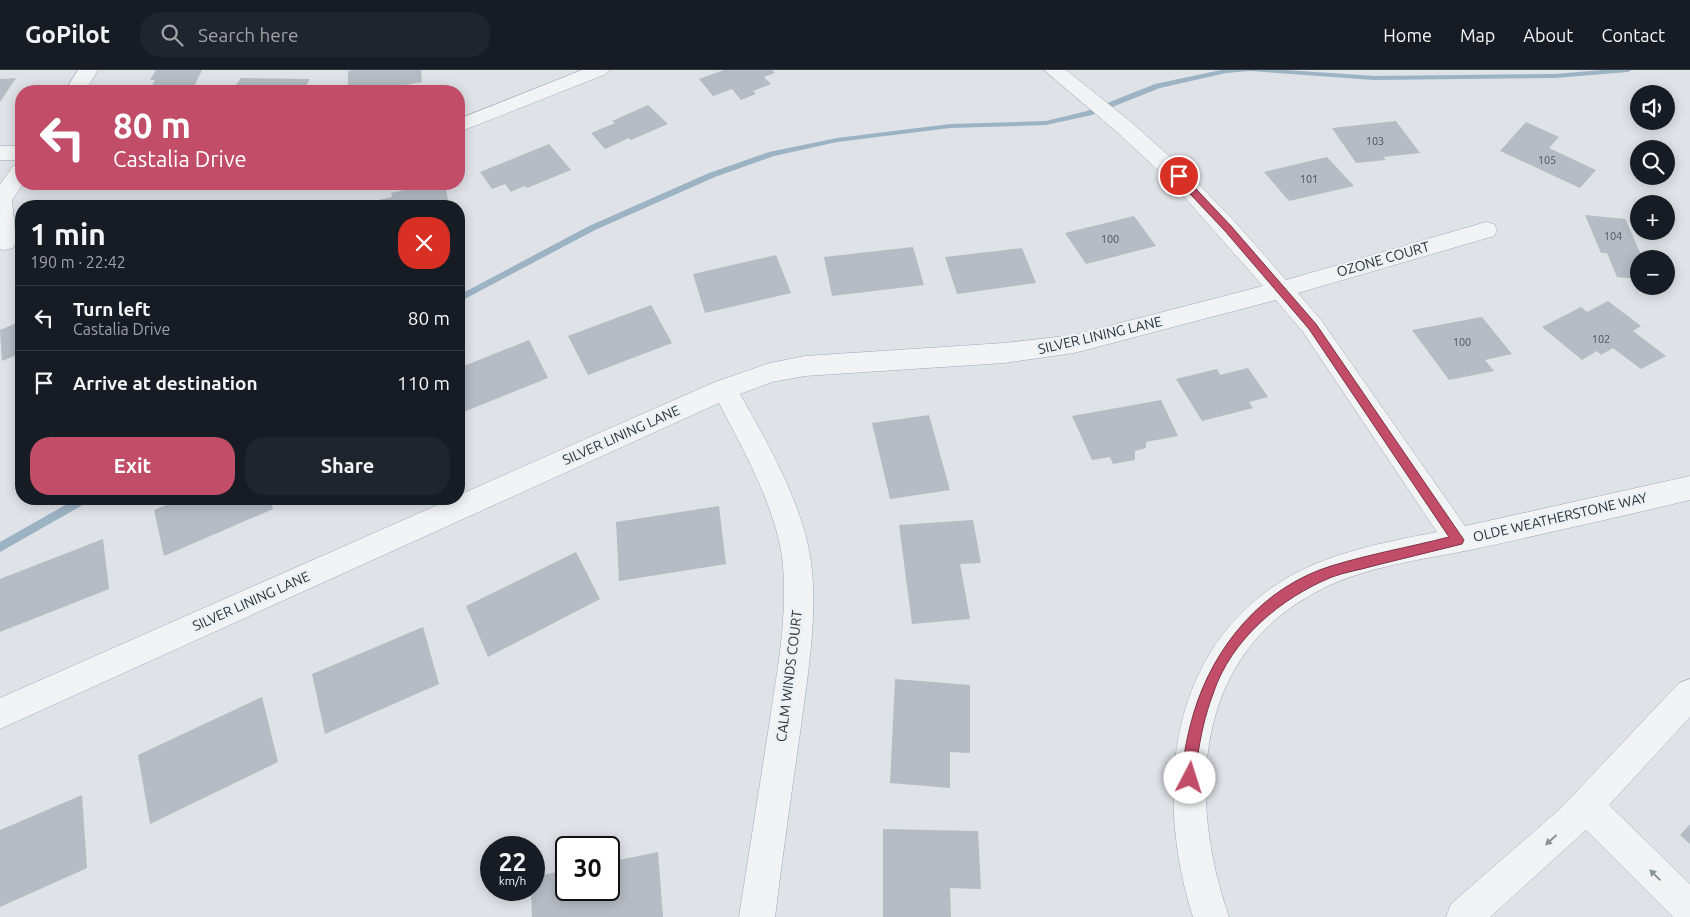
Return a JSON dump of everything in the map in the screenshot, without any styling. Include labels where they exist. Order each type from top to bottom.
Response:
[{"type":"street","points":[[79,85],[88,70]]},
{"type":"street","points":[[465,124],[599,70]]},
{"type":"street","points":[[1054,70],[1124,127],[1179,176],[1228,228],[1312,326],[1458,540]]},
{"type":"street","points":[[0,153],[15,153]]},
{"type":"street","points":[[5,242],[1,200],[15,180]]},
{"type":"street","name":"OZONE COURT","points":[[1280,290],[1486,230]]},
{"type":"street","name":"SILVER LINING LANE","points":[[0,714],[724,389],[770,373],[805,366],[1004,353],[1065,345],[1128,331],[1280,290]]},
{"type":"street","name":"CALM WINDS COURT","points":[[724,389],[763,460],[783,509],[796,556],[798,607],[794,663],[756,917]]},
{"type":"street","name":"OLDE WEATHERSTONE WAY","points":[[1211,917],[1198,864],[1189,812],[1190,762],[1198,720],[1207,690],[1226,654],[1248,626],[1277,601],[1332,571],[1458,540],[1688,491]]},
{"type":"street","points":[[1464,917],[1573,820],[1690,694]]},
{"type":"street","points":[[1585,805],[1690,909]]},
{"type":"building","points":[[156,70],[202,70],[195,85],[152,85],[155,80],[150,80]]},
{"type":"building","points":[[421,70],[422,82],[405,85],[348,85],[348,71]]},
{"type":"building","points":[[724,70],[772,70],[775,73],[764,77],[771,84],[753,91],[756,94],[741,100],[732,89],[713,96],[699,79]]},
{"type":"building","points":[[16,78],[0,102],[0,79]]},
{"type":"building","points":[[241,78],[310,79],[306,85],[236,85]]},
{"type":"building","points":[[648,105],[668,124],[605,149],[591,133],[615,123],[612,121]]},
{"type":"building","points":[[1396,121],[1420,153],[1383,157],[1386,160],[1356,163],[1332,128]]},
{"type":"building","points":[[1526,122],[1559,137],[1549,148],[1596,170],[1580,188],[1500,151]]},
{"type":"building","points":[[549,144],[571,170],[527,188],[524,186],[511,192],[505,184],[492,189],[480,172]]},
{"type":"building","points":[[1327,157],[1354,186],[1289,201],[1264,172]]},
{"type":"building","points":[[405,190],[446,190],[448,200],[378,200],[392,197],[391,193]]},
{"type":"building","points":[[1585,215],[1625,219],[1630,230],[1630,240],[1634,240],[1639,250],[1630,250],[1630,278],[1617,277],[1607,253],[1601,253]]},
{"type":"building","points":[[1134,216],[1156,246],[1086,264],[1065,233]]},
{"type":"building","points":[[913,247],[924,285],[832,296],[824,257]]},
{"type":"building","points":[[1022,248],[1036,283],[957,294],[945,257]]},
{"type":"building","points":[[776,255],[791,293],[705,313],[693,274]]},
{"type":"building","points":[[1608,301],[1641,326],[1633,331],[1666,356],[1641,369],[1613,348],[1601,355],[1597,351],[1582,360],[1542,327],[1581,307],[1587,312]]},
{"type":"building","points":[[651,305],[672,343],[588,375],[568,336]]},
{"type":"building","points":[[1482,317],[1512,354],[1485,360],[1494,371],[1449,380],[1412,330]]},
{"type":"building","points":[[15,324],[15,356],[2,361],[0,330]]},
{"type":"building","points":[[529,340],[548,378],[465,411],[465,366]]},
{"type":"building","points":[[1248,368],[1268,397],[1249,402],[1253,408],[1202,421],[1176,379],[1217,369],[1220,375]]},
{"type":"building","points":[[1161,400],[1178,436],[1146,442],[1146,448],[1135,451],[1135,460],[1113,464],[1110,457],[1092,460],[1072,416]]},
{"type":"building","points":[[929,415],[950,490],[890,499],[872,423]]},
{"type":"building","points":[[166,505],[272,505],[273,509],[164,556],[154,510]]},
{"type":"building","points":[[719,506],[726,564],[619,581],[616,522]]},
{"type":"building","points":[[973,520],[981,563],[960,564],[970,619],[912,624],[899,525]]},
{"type":"building","points":[[103,539],[109,589],[0,632],[0,579]]},
{"type":"building","points":[[576,552],[600,599],[488,657],[466,606]]},
{"type":"building","points":[[423,627],[439,684],[325,734],[312,674]]},
{"type":"building","points":[[895,679],[970,685],[970,753],[950,752],[950,788],[890,783]]},
{"type":"building","points":[[262,697],[278,762],[150,824],[138,755]]},
{"type":"building","points":[[82,795],[87,868],[0,907],[0,830]]},
{"type":"building","points":[[1690,824],[1690,844],[1680,835]]},
{"type":"building","points":[[883,829],[978,831],[981,889],[950,888],[951,917],[883,917]]},
{"type":"building","points":[[658,852],[663,917],[532,917],[531,901],[545,901],[545,875],[555,872],[555,901],[620,901],[620,860]]},
{"type":"waterway","points":[[465,296],[592,228],[712,175],[772,154],[837,140],[950,126],[1046,123],[1089,113],[1158,86],[1226,71],[1247,70]]},
{"type":"waterway","points":[[1253,70],[1374,78],[1555,76],[1628,70]]},
{"type":"waterway","points":[[0,547],[74,505]]},
{"type":"route","points":[[1179,176],[1228,228],[1312,326],[1458,540],[1332,571],[1277,601],[1248,626],[1226,654],[1207,690],[1198,720],[1190,762],[1190,778]]}]
